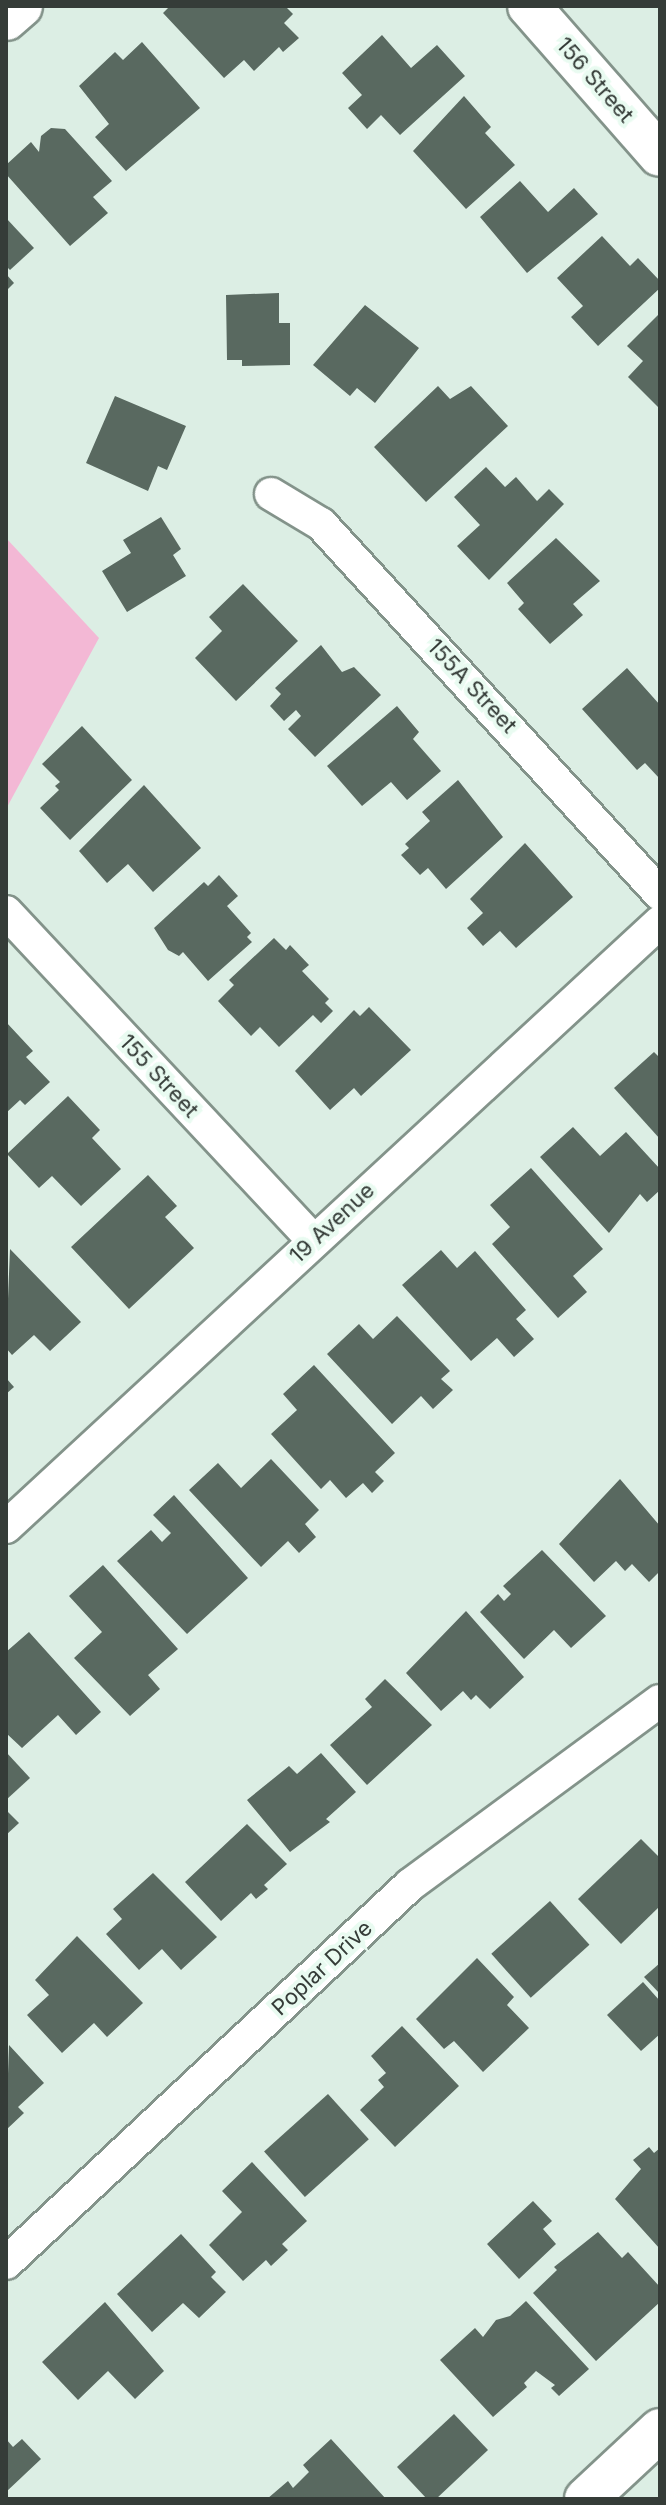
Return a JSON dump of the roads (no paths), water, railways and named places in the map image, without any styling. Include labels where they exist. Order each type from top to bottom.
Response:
[{"type":"street","points":[[6,19],[21,6]]},
{"type":"street","name":"156 Street","points":[[529,6],[660,155]]},
{"type":"street","name":"155A Street","points":[[271,494],[321,524],[660,894]]},
{"type":"street","name":"155 Street","points":[[6,912],[313,1240]]},
{"type":"street","name":"19 Avenue","points":[[6,1527],[660,922]]},
{"type":"street","name":"Poplar Drive","points":[[6,2263],[410,1885],[660,1701]]},
{"type":"street","points":[[586,2499],[660,2430]]}]
